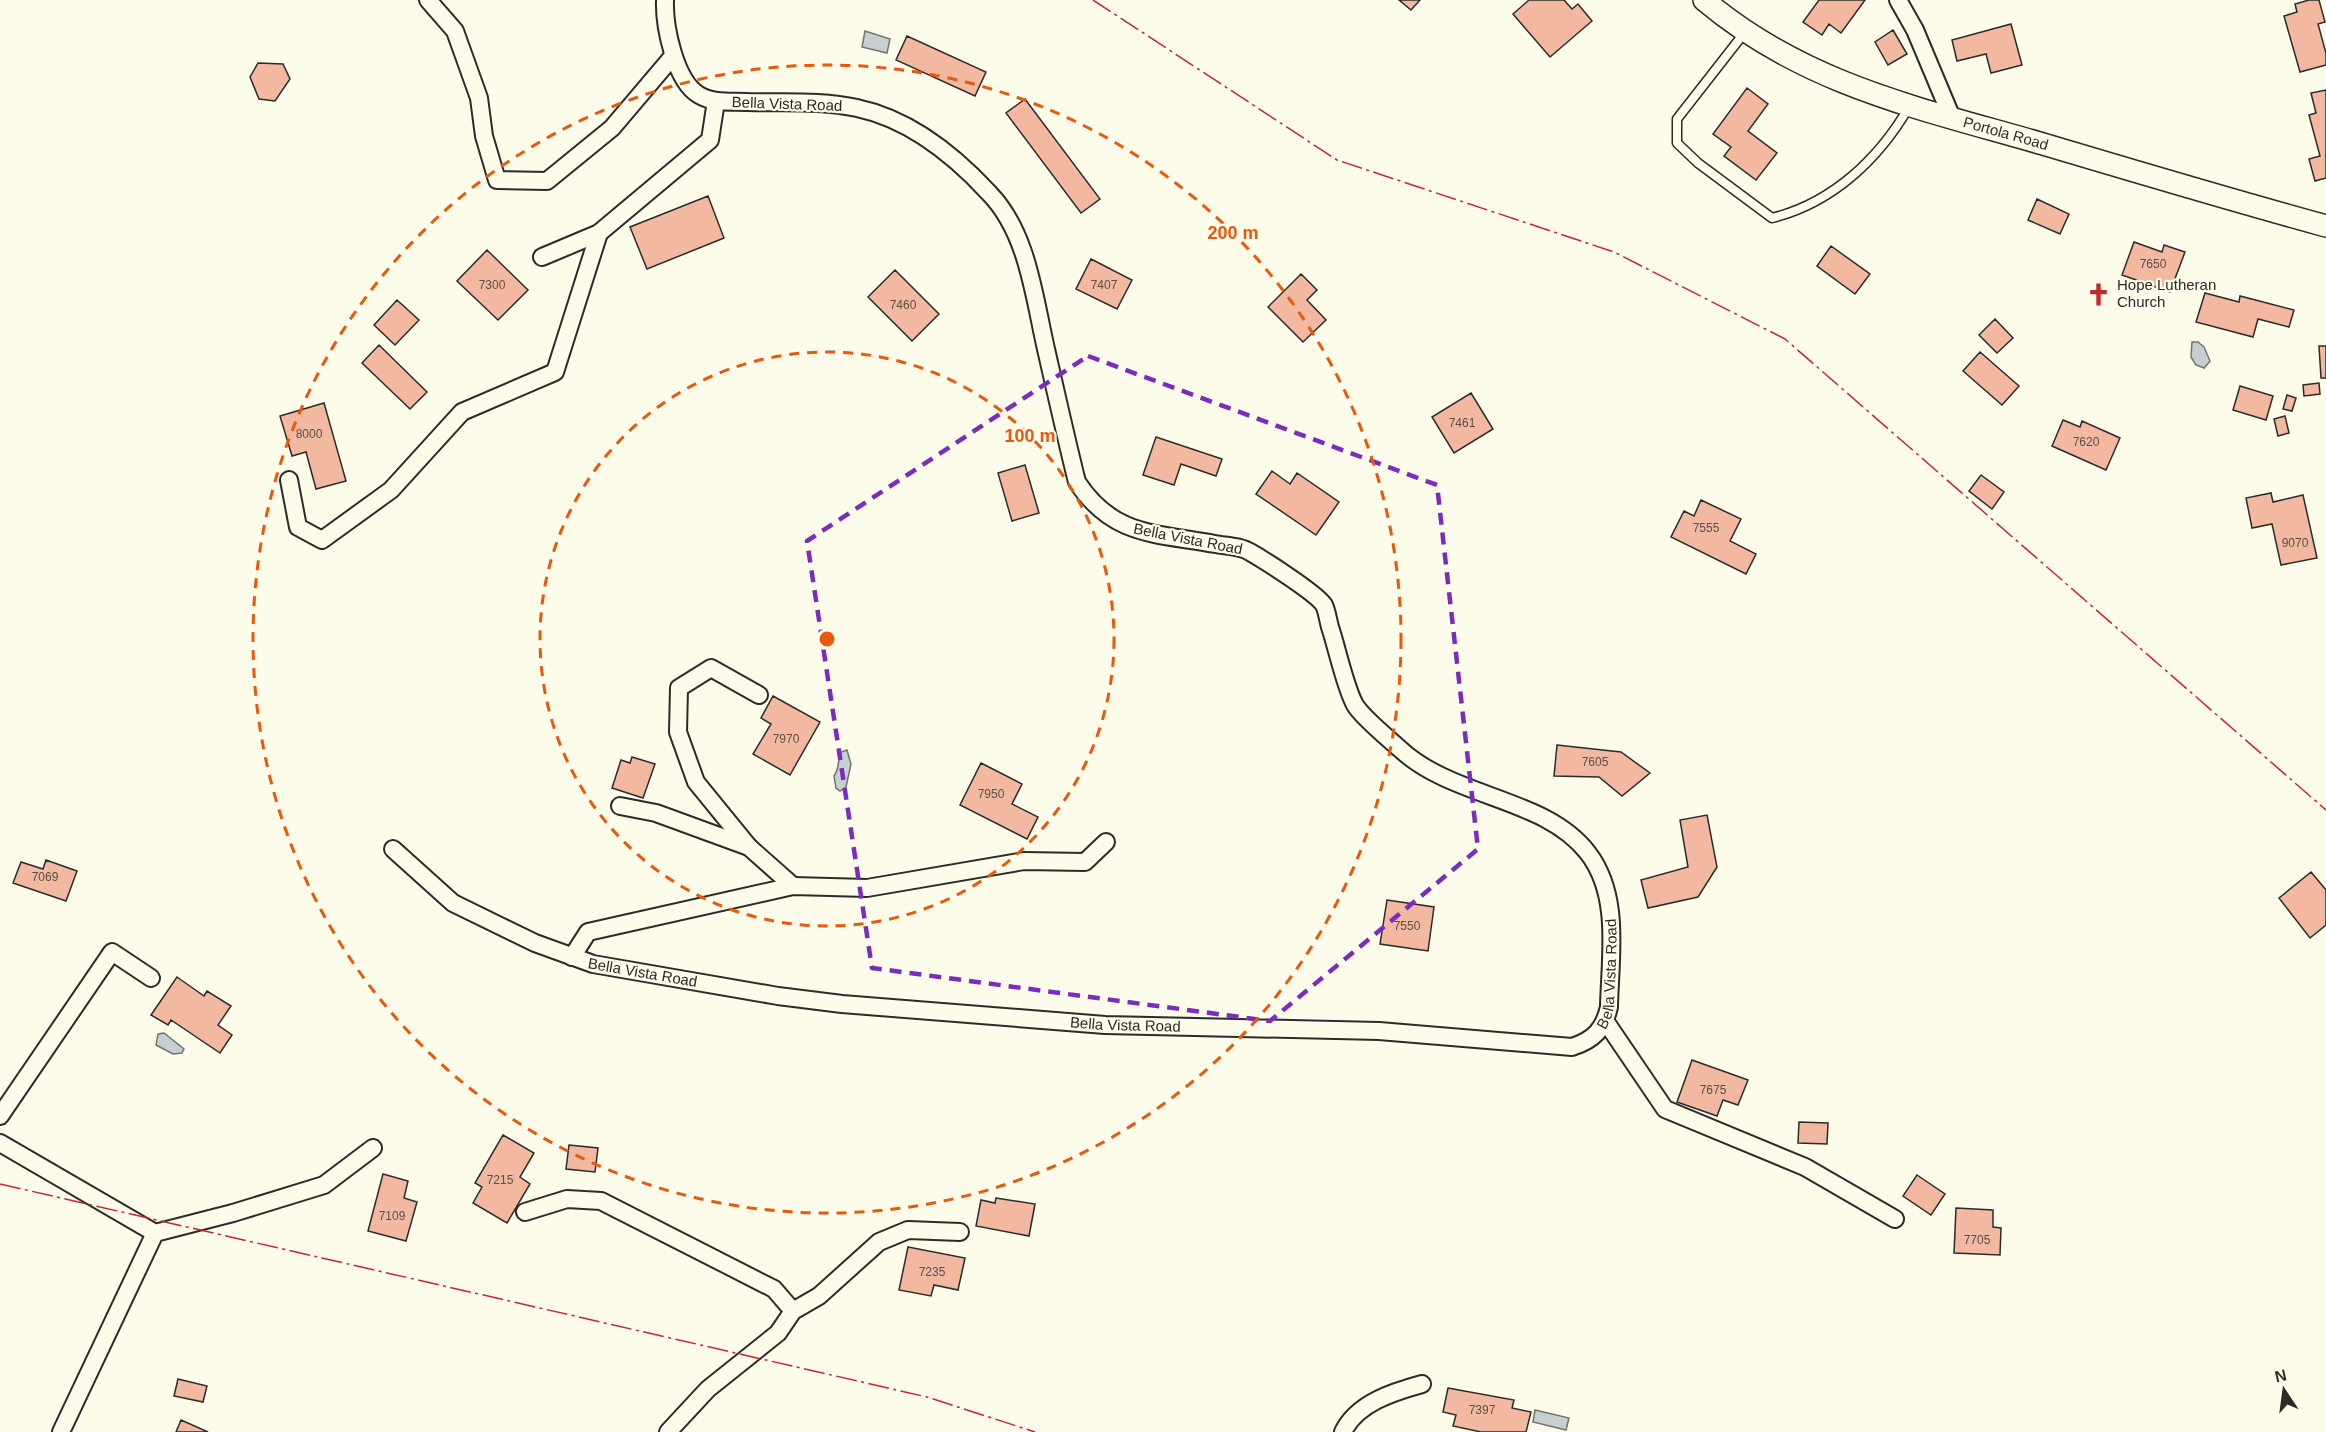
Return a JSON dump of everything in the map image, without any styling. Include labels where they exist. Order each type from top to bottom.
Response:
[{"type":"street","points":[[428,0],[455,31],[479,98],[484,136],[497,180],[547,181],[612,128],[673,56]]},
{"type":"street","name":"Bella Vista Road","points":[[393,849],[453,903],[535,943],[593,964],[778,996],[842,1004],[1105,1025],[1379,1031],[1572,1047],[1586,1043],[1598,1034],[1605,1022],[1609,1007],[1612,914],[1607,892],[1589,854],[1568,832],[1549,820],[1453,784],[1401,751],[1355,705],[1323,605],[1288,577],[1247,550],[1135,530],[1102,514],[1087,498],[1077,482],[1027,264],[1010,220],[991,194],[946,152],[912,129],[882,114],[856,107],[716,101],[698,95],[673,56],[665,0]]},
{"type":"street","name":"Portola Road","points":[[1704,0],[1745,32],[1824,76],[1859,91],[2326,225]]},
{"type":"street","points":[[1898,0],[1916,30],[1952,118]]},
{"type":"street","points":[[542,257],[599,233],[710,140],[716,101]]},
{"type":"street","points":[[289,480],[298,527],[322,540],[391,490],[462,412],[555,372],[599,233]]},
{"type":"street","points":[[759,695],[711,668],[679,687],[678,732],[696,782],[749,847],[793,886]]},
{"type":"street","points":[[620,806],[656,813],[749,847]]},
{"type":"street","points":[[572,957],[588,932],[793,886],[867,888],[1024,861],[1085,862],[1106,842]]},
{"type":"street","points":[[0,1116],[112,952],[151,978]]},
{"type":"street","points":[[1605,1022],[1665,1108],[1805,1167],[1895,1219]]},
{"type":"street","points":[[0,1143],[154,1233],[233,1213],[324,1185],[373,1148]]},
{"type":"street","points":[[525,1212],[567,1199],[601,1201],[774,1289],[793,1311]]},
{"type":"street","points":[[668,1432],[708,1389],[778,1333],[793,1311],[819,1296],[879,1242],[908,1230],[960,1232]]},
{"type":"street","points":[[60,1432],[154,1233]]},
{"type":"street","points":[[1343,1432],[1348,1421],[1387,1394],[1422,1384]]},
{"type":"lane","points":[[1745,32],[1677,119],[1677,143],[1698,163],[1772,218],[1801,211],[1833,192],[1891,138],[1910,105]]},
{"type":"highlighted area","points":[[1088,356],[1437,485],[1478,849],[1270,1021],[872,968],[807,541]]},
{"type":"shaded area","points":[[865,31],[890,39],[887,53],[862,47]]},
{"type":"shaded area","points":[[2192,342],[2198,342],[2204,347],[2210,361],[2204,368],[2196,365],[2191,357]]},
{"type":"shaded area","points":[[847,750],[851,764],[846,787],[840,791],[836,788],[834,776],[841,752]]},
{"type":"shaded area","points":[[164,1033],[184,1049],[182,1053],[173,1054],[156,1045],[158,1034]]},
{"type":"shaded area","points":[[1535,1410],[1569,1418],[1566,1430],[1533,1422]]},
{"type":"building","points":[[1399,0],[1420,0],[1411,10]]},
{"type":"building","points":[[1529,0],[1564,0],[1572,9],[1578,4],[1592,21],[1550,57],[1513,14]]},
{"type":"building","points":[[1819,0],[1865,0],[1841,33],[1829,24],[1822,35],[1803,22]]},
{"type":"building","points":[[2319,0],[2325,22],[2318,24],[2326,53],[2326,65],[2300,72],[2284,16],[2297,12],[2295,4]]},
{"type":"building","points":[[2011,24],[2022,65],[1991,73],[1986,54],[1957,61],[1952,40]]},
{"type":"building","points":[[1893,30],[1907,54],[1888,65],[1875,42]]},
{"type":"building","points":[[907,36],[986,72],[975,96],[896,60]]},
{"type":"building","points":[[258,63],[283,64],[290,79],[275,101],[259,99],[250,77]]},
{"type":"building","points":[[1747,88],[1768,104],[1748,131],[1777,153],[1756,180],[1724,156],[1731,147],[1713,134]]},
{"type":"building","points":[[2326,90],[2326,178],[2315,181],[2309,159],[2320,156],[2309,115],[2316,113],[2311,93]]},
{"type":"building","points":[[1025,99],[1100,199],[1081,213],[1006,113]]},
{"type":"building","points":[[708,196],[724,238],[647,269],[630,227]]},
{"type":"building","points":[[2037,199],[2069,214],[2060,234],[2028,220]]},
{"type":"building","points":[[2134,242],[2162,252],[2164,245],[2185,252],[2170,292],[2122,275]]},
{"type":"building","points":[[1831,246],[1870,274],[1855,294],[1817,266]]},
{"type":"building","points":[[487,250],[528,290],[498,320],[457,281]]},
{"type":"building","points":[[1091,259],[1132,280],[1117,309],[1076,289]]},
{"type":"building","points":[[895,270],[939,314],[912,341],[868,297]]},
{"type":"building","points":[[1301,274],[1317,290],[1307,300],[1326,320],[1303,342],[1268,307]]},
{"type":"building","points":[[2205,293],[2239,302],[2240,296],[2294,310],[2289,327],[2258,319],[2253,337],[2196,322]]},
{"type":"building","points":[[397,300],[419,320],[395,345],[374,325]]},
{"type":"building","points":[[1995,319],[2013,338],[1997,353],[1979,335]]},
{"type":"building","points":[[379,345],[427,392],[410,409],[362,363]]},
{"type":"building","points":[[2319,346],[2326,346],[2326,378],[2321,378]]},
{"type":"building","points":[[1980,352],[2019,386],[2002,405],[1963,371]]},
{"type":"building","points":[[2319,383],[2320,394],[2304,396],[2303,385]]},
{"type":"building","points":[[2240,386],[2273,396],[2266,420],[2233,410]]},
{"type":"building","points":[[1471,393],[1493,429],[1454,453],[1432,417]]},
{"type":"building","points":[[2287,395],[2296,398],[2292,411],[2283,409]]},
{"type":"building","points":[[324,403],[346,481],[316,489],[306,452],[292,456],[280,416]]},
{"type":"building","points":[[2285,416],[2289,433],[2278,436],[2274,419]]},
{"type":"building","points":[[2063,420],[2080,427],[2082,421],[2120,438],[2106,470],[2052,446]]},
{"type":"building","points":[[1156,437],[1222,459],[1216,476],[1181,464],[1174,485],[1143,475]]},
{"type":"building","points":[[1025,465],[1039,513],[1012,521],[998,473]]},
{"type":"building","points":[[1272,471],[1290,484],[1297,473],[1339,502],[1316,535],[1256,494]]},
{"type":"building","points":[[1981,475],[2004,492],[1992,509],[1969,491]]},
{"type":"building","points":[[2271,493],[2273,502],[2303,495],[2317,558],[2281,565],[2272,524],[2252,528],[2246,498]]},
{"type":"building","points":[[1701,500],[1741,519],[1730,541],[1756,554],[1746,574],[1671,537],[1684,511],[1694,516]]},
{"type":"building","points":[[773,696],[820,722],[790,775],[753,754],[771,724],[761,718]]},
{"type":"building","points":[[1557,745],[1621,752],[1650,773],[1622,796],[1599,777],[1554,776]]},
{"type":"building","points":[[632,757],[655,764],[643,798],[612,788],[621,760],[630,763]]},
{"type":"building","points":[[981,763],[1022,784],[1012,804],[1038,817],[1027,839],[960,805]]},
{"type":"building","points":[[1707,815],[1717,867],[1698,897],[1648,908],[1641,880],[1688,867],[1680,820]]},
{"type":"building","points":[[46,860],[77,871],[66,901],[13,883],[21,862],[43,869]]},
{"type":"building","points":[[2311,872],[2326,890],[2326,925],[2310,938],[2279,898]]},
{"type":"building","points":[[1387,900],[1434,907],[1428,951],[1380,944]]},
{"type":"building","points":[[177,977],[204,996],[207,991],[231,1006],[218,1025],[232,1035],[220,1053],[171,1020],[168,1025],[151,1015]]},
{"type":"building","points":[[1692,1060],[1748,1080],[1738,1105],[1723,1100],[1717,1116],[1677,1102]]},
{"type":"building","points":[[1799,1122],[1828,1123],[1827,1144],[1798,1143]]},
{"type":"building","points":[[503,1135],[534,1153],[520,1177],[530,1184],[507,1223],[473,1203],[482,1187],[475,1183]]},
{"type":"building","points":[[569,1145],[598,1148],[595,1172],[566,1169]]},
{"type":"building","points":[[383,1174],[408,1181],[404,1198],[417,1202],[406,1241],[368,1231]]},
{"type":"building","points":[[1917,1175],[1945,1194],[1931,1215],[1903,1196]]},
{"type":"building","points":[[996,1198],[1035,1204],[1029,1236],[976,1226],[981,1200],[995,1203]]},
{"type":"building","points":[[1956,1208],[1993,1210],[1993,1227],[2001,1228],[2000,1255],[1954,1253]]},
{"type":"building","points":[[908,1247],[965,1258],[958,1290],[934,1285],[931,1296],[899,1290]]},
{"type":"building","points":[[178,1379],[207,1386],[203,1402],[174,1396]]},
{"type":"building","points":[[1448,1388],[1514,1400],[1512,1408],[1531,1412],[1526,1432],[1481,1432],[1453,1426],[1456,1415],[1443,1412]]},
{"type":"building","points":[[181,1420],[208,1432],[176,1432]]},
{"type":"power","points":[[1093,0],[1337,160],[1614,252],[1785,339],[2326,810]]},
{"type":"power","points":[[0,1184],[927,1397],[1035,1432]]},
{"type":"place","name":"Hope Lutheran Church","points":[[2099,294]]}]
